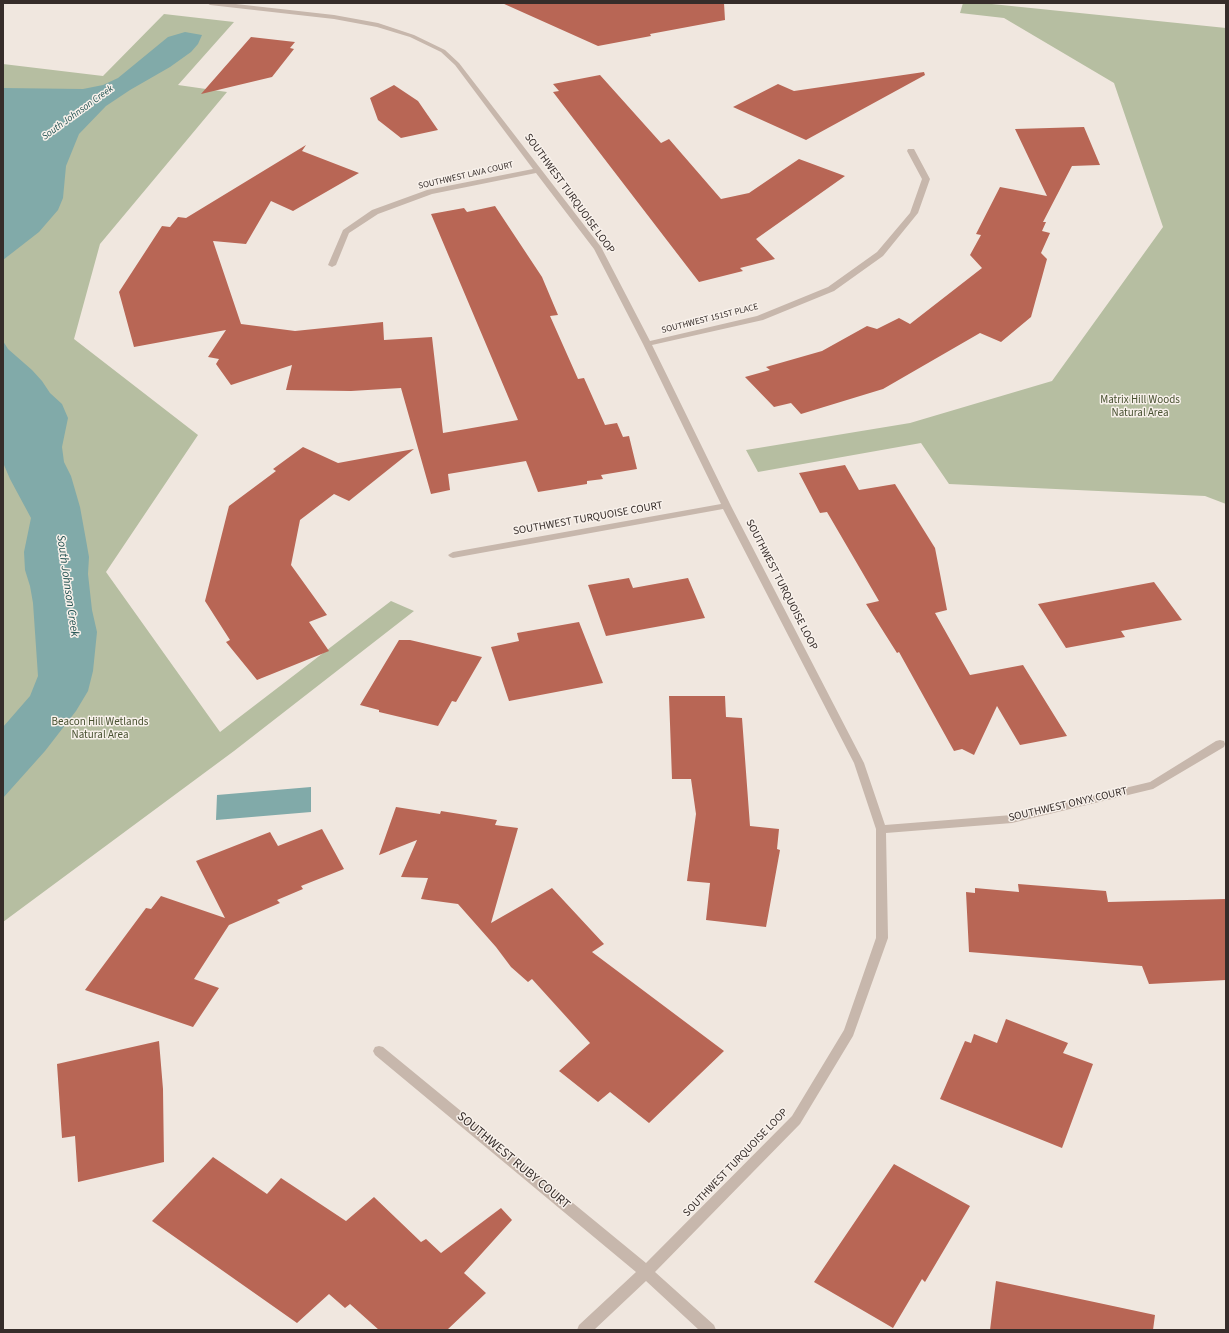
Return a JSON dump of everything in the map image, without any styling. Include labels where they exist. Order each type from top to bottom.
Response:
[{"type":"street","name":"SOUTHWEST TURQUOISE LOOP","points":[[210,3],[334,16],[378,25],[412,36],[443,51],[457,64],[598,249],[648,344],[726,506],[859,763],[881,829],[882,938],[849,1032],[796,1120],[646,1272],[584,1330]]},
{"type":"street","name":"SOUTHWEST 151ST PLACE","points":[[648,344],[760,318],[831,289],[880,254],[914,213],[926,179],[912,150]]},
{"type":"street","name":"SOUTHWEST LAVA COURT","points":[[332,265],[346,232],[375,212],[430,192],[538,170]]},
{"type":"street","name":"SOUTHWEST TURQUOISE COURT","points":[[453,555],[726,506]]},
{"type":"street","name":"SOUTHWEST ONYX COURT","points":[[881,829],[1012,819],[1153,785],[1220,744]]},
{"type":"street","name":"SOUTHWEST RUBY COURT","points":[[380,1051],[646,1272],[709,1330]]},
{"type":"green space","name":"Matrix Hill Woods Natural Area","points":[[963,3],[982,3],[1226,28],[1226,504],[1205,496],[949,484],[921,443],[758,472],[746,450],[910,423],[1052,381],[1163,227],[1114,83],[1004,18],[960,13]]},
{"type":"green space","name":"Beacon Hill Wetlands Natural Area","points":[[164,14],[234,22],[178,85],[227,92],[100,244],[74,339],[198,435],[106,572],[220,732],[391,601],[414,611],[234,751],[3,922],[3,64],[103,76]]},
{"type":"water","name":"South Johnson Creek","points":[[185,32],[202,35],[198,44],[191,52],[170,67],[106,106],[79,134],[66,166],[63,198],[58,210],[39,232],[3,260],[3,88],[83,89],[103,85],[118,78],[168,37]]},
{"type":"water","name":"South Johnson Creek","points":[[3,341],[8,349],[32,370],[50,393],[62,404],[68,418],[62,447],[64,462],[71,476],[80,507],[89,557],[88,574],[92,610],[97,632],[93,671],[88,691],[76,711],[45,751],[3,798],[3,727],[30,696],[38,676],[33,603],[25,570],[24,552],[31,518],[4,465]]},
{"type":"water","points":[[311,787],[311,812],[216,820],[217,795]]},
{"type":"building","points":[[502,3],[724,3],[725,20],[650,34],[651,36],[598,46]]},
{"type":"building","points":[[251,37],[295,42],[290,48],[294,49],[272,77],[201,94]]},
{"type":"building","points":[[924,72],[925,75],[806,140],[733,107],[778,84],[794,91]]},
{"type":"building","points":[[600,75],[661,143],[669,139],[721,199],[749,193],[799,159],[845,176],[756,239],[775,259],[740,268],[743,271],[699,282],[553,92],[559,91],[553,84]]},
{"type":"building","points":[[394,85],[418,101],[438,130],[401,138],[378,120],[370,98]]},
{"type":"building","points":[[1084,127],[1100,165],[1072,166],[1043,222],[1046,222],[1042,231],[1050,233],[1041,253],[1047,259],[1031,317],[1001,342],[980,333],[883,389],[801,414],[791,403],[774,407],[745,377],[770,370],[766,367],[822,351],[867,326],[877,329],[899,318],[910,324],[982,268],[970,255],[981,235],[976,234],[1000,187],[1047,196],[1015,129]]},
{"type":"building","points":[[306,145],[302,151],[359,173],[293,211],[271,201],[246,244],[213,241],[241,324],[295,331],[383,322],[384,340],[432,337],[443,433],[518,420],[431,214],[464,208],[467,212],[495,206],[542,277],[558,315],[550,316],[578,379],[584,378],[605,425],[617,423],[623,437],[629,436],[637,469],[601,475],[603,479],[587,481],[587,484],[538,492],[526,461],[448,474],[450,490],[431,494],[401,388],[351,391],[286,390],[292,365],[231,385],[216,364],[219,359],[208,357],[226,330],[134,347],[119,292],[162,226],[170,227],[178,217],[186,218]]},
{"type":"building","points":[[303,447],[338,463],[414,449],[349,501],[334,494],[300,520],[291,565],[327,615],[309,622],[329,651],[257,680],[226,642],[230,640],[205,601],[229,506],[276,471],[273,469]]},
{"type":"building","points":[[845,465],[859,490],[895,484],[935,548],[947,610],[935,613],[970,675],[1023,665],[1067,736],[1020,745],[997,706],[974,755],[962,749],[954,751],[899,652],[897,653],[866,604],[879,601],[827,512],[820,513],[799,473]]},
{"type":"building","points":[[629,578],[633,588],[688,578],[705,618],[606,636],[588,585]]},
{"type":"building","points":[[1154,582],[1182,620],[1121,631],[1125,637],[1066,648],[1038,604]]},
{"type":"building","points":[[579,622],[603,683],[509,701],[491,647],[519,641],[517,633]]},
{"type":"building","points":[[399,640],[410,640],[482,657],[456,702],[452,701],[438,726],[379,712],[379,710],[360,705]]},
{"type":"building","points":[[669,696],[725,696],[726,717],[742,718],[750,826],[779,829],[777,849],[780,850],[766,927],[706,920],[710,883],[687,881],[696,814],[691,779],[672,779]]},
{"type":"building","points":[[396,807],[440,814],[441,811],[497,820],[495,825],[518,828],[491,923],[552,888],[604,944],[592,952],[724,1051],[649,1123],[610,1092],[598,1102],[559,1071],[590,1043],[532,979],[528,982],[511,967],[496,947],[458,904],[421,899],[428,878],[401,877],[417,840],[379,855]]},
{"type":"building","points":[[322,829],[344,869],[301,886],[303,889],[277,900],[280,903],[229,925],[194,979],[219,988],[193,1027],[85,990],[146,908],[151,909],[161,896],[225,918],[196,861],[270,832],[278,846]]},
{"type":"building","points":[[1018,884],[1106,891],[1108,902],[1226,899],[1226,980],[1149,984],[1142,966],[969,952],[966,892],[975,893],[975,888],[1019,892]]},
{"type":"building","points":[[1006,1019],[1068,1043],[1063,1053],[1093,1064],[1062,1148],[940,1099],[965,1041],[971,1043],[974,1034],[997,1043]]},
{"type":"building","points":[[159,1041],[163,1089],[164,1162],[78,1182],[75,1136],[62,1138],[57,1064]]},
{"type":"building","points":[[213,1157],[267,1194],[281,1178],[346,1221],[374,1197],[421,1242],[426,1239],[441,1253],[501,1208],[512,1220],[464,1273],[486,1293],[447,1330],[379,1330],[350,1304],[345,1308],[329,1294],[297,1323],[152,1221]]},
{"type":"building","points":[[894,1164],[970,1206],[925,1282],[922,1279],[893,1328],[814,1282]]},
{"type":"building","points":[[996,1281],[1155,1315],[1153,1330],[990,1330]]}]
